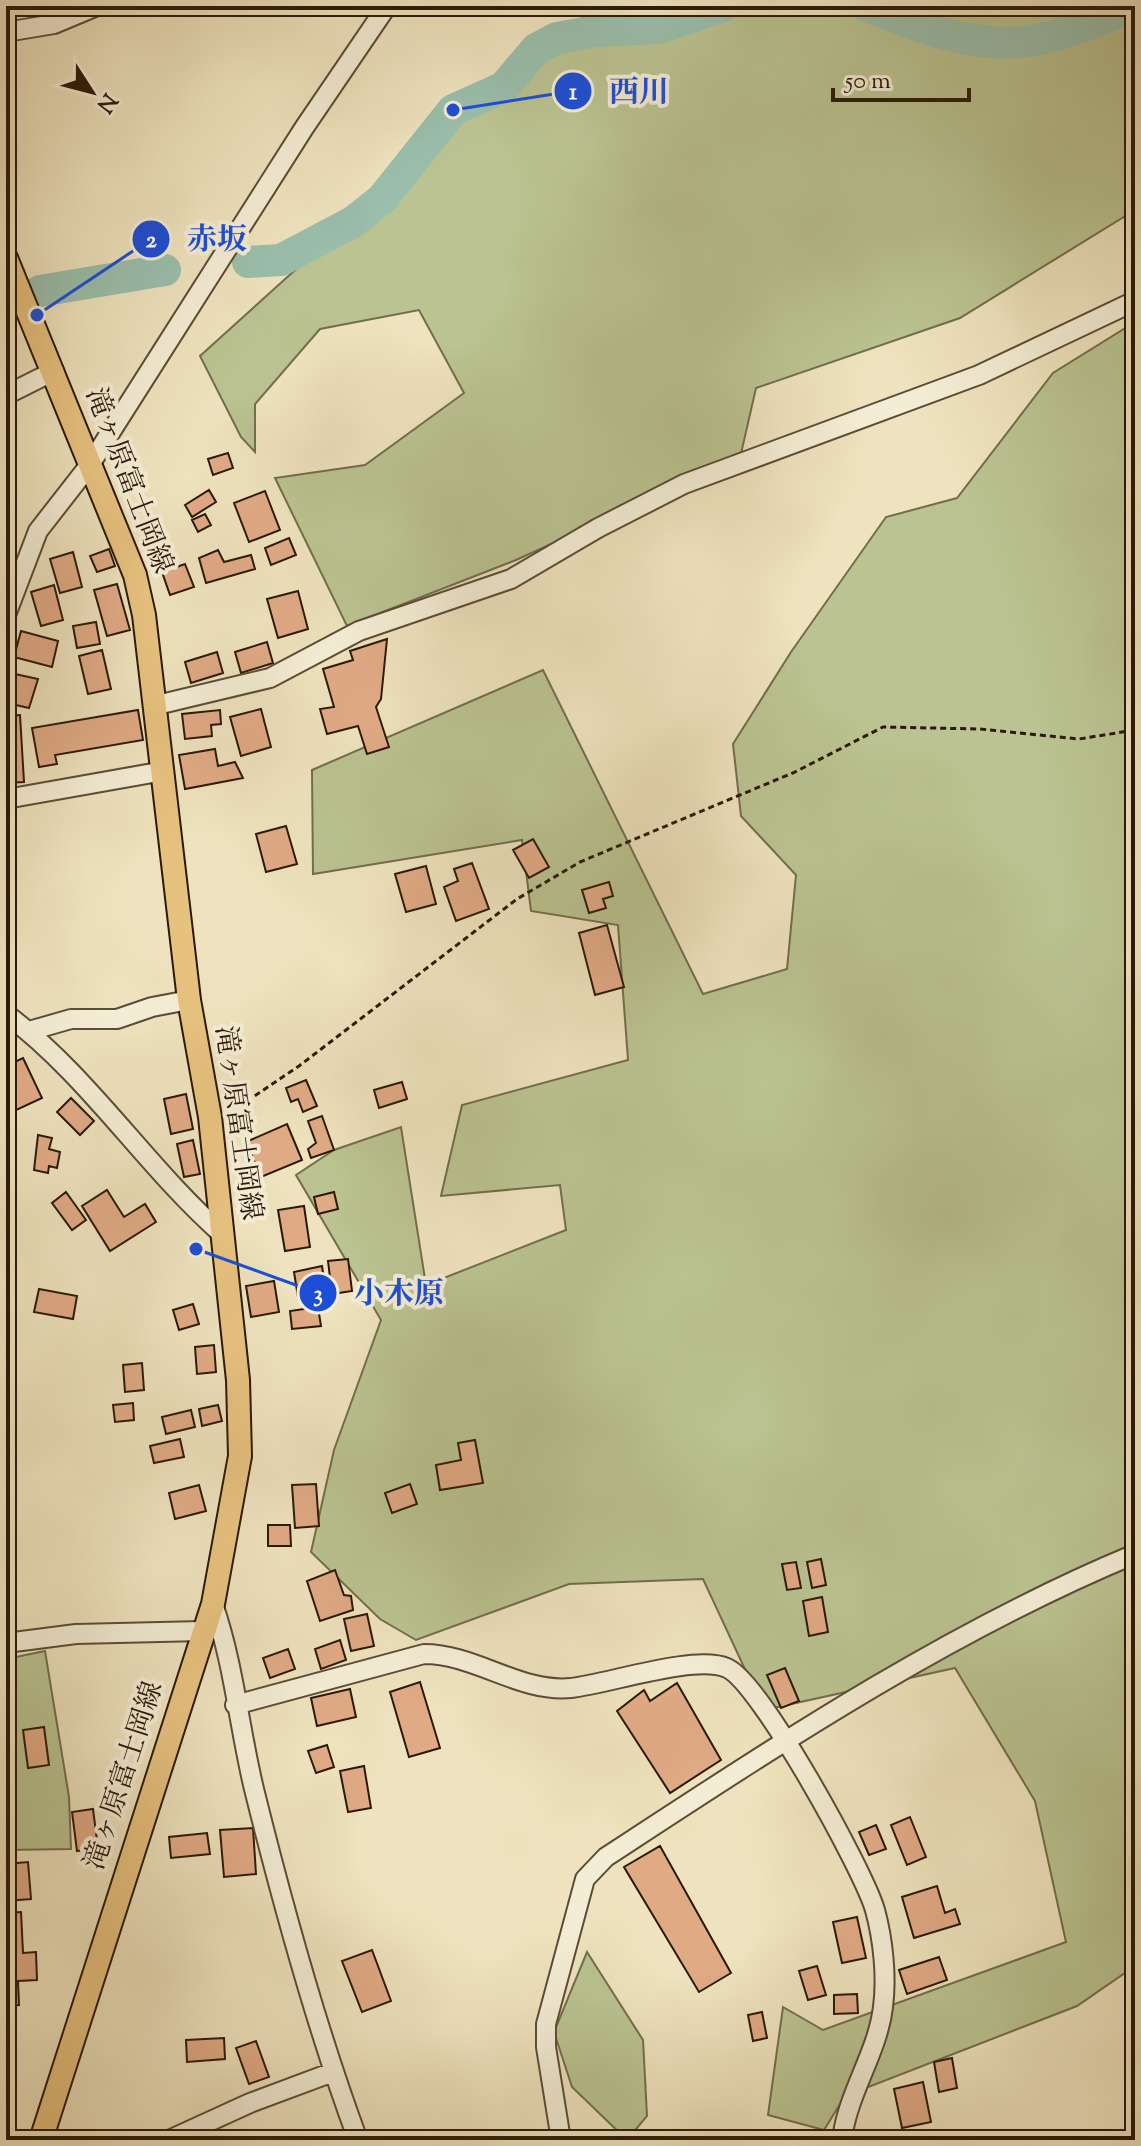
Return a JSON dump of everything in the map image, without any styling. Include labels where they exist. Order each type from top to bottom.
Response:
[{"type":"main road","name":"滝ヶ原富士岡線","points":[[6,258],[135,575],[157,705],[189,1000],[210,1117],[238,1380],[240,1456],[213,1604],[41,2140]]},
{"type":"street","points":[[6,32],[54,24],[97,6]]},
{"type":"street","points":[[6,615],[38,531],[91,463],[304,128],[387,6]]},
{"type":"street","points":[[157,705],[270,678],[359,631],[511,579],[598,528],[684,484],[979,375],[1135,301]]},
{"type":"street","points":[[6,395],[54,371]]},
{"type":"street","points":[[6,799],[164,771]]},
{"type":"street","points":[[29,1031],[71,1019],[117,1019],[152,1007],[189,1000]]},
{"type":"street","points":[[6,1014],[29,1031],[93,1094],[191,1206],[222,1234]]},
{"type":"street","points":[[561,2140],[546,2047],[546,2024],[585,1879],[606,1857],[786,1740],[989,1622],[1135,1554]]},
{"type":"street","points":[[213,1604],[228,1646],[235,1705],[254,1790],[333,2072],[358,2140]]},
{"type":"street","points":[[6,1643],[76,1634],[202,1631]]},
{"type":"street","points":[[235,1705],[424,1654],[450,1654],[516,1680],[568,1688],[691,1665],[727,1668],[747,1686],[786,1740],[842,1836],[875,1910],[884,1971],[883,2009],[842,2140]]},
{"type":"street","points":[[169,2140],[250,2103],[333,2072]]},
{"type":"path","points":[[210,1117],[253,1097],[299,1066],[517,899],[580,862],[795,772],[883,727],[980,729],[1079,739],[1135,730]]},
{"type":"green space","points":[[596,6],[1135,6],[1135,210],[960,318],[756,388],[740,458],[516,560],[347,626],[275,478],[365,465],[464,393],[419,310],[320,329],[255,404],[255,452],[241,437],[200,356],[440,139]]},
{"type":"green space","points":[[1135,322],[1135,1966],[1077,2006],[845,2096],[824,2130],[768,2115],[783,2007],[823,2030],[1066,1942],[1035,1801],[955,1668],[764,1710],[703,1579],[569,1584],[416,1640],[380,1619],[311,1552],[334,1450],[381,1320],[296,1175],[334,1150],[401,1127],[426,1285],[566,1230],[560,1185],[441,1196],[462,1105],[628,1060],[618,925],[531,911],[522,840],[313,874],[312,770],[543,670],[703,994],[787,969],[796,875],[741,816],[733,744],[791,652],[886,517],[957,498],[1053,373]]},
{"type":"green space","points":[[45,1651],[69,1797],[71,1849],[6,1850],[6,1659]]},
{"type":"green space","points":[[587,1952],[643,2040],[647,2116],[627,2140],[572,2087],[554,2032]]},
{"type":"building","points":[[228,453],[233,468],[213,475],[208,459]]},
{"type":"building","points":[[209,490],[216,502],[192,517],[185,505]]},
{"type":"building","points":[[265,491],[280,530],[249,542],[234,503]]},
{"type":"building","points":[[205,514],[211,525],[198,532],[192,520]]},
{"type":"building","points":[[289,538],[296,555],[271,565],[265,548]]},
{"type":"building","points":[[109,549],[115,566],[97,572],[90,556]]},
{"type":"building","points":[[218,550],[224,562],[251,555],[255,569],[206,583],[199,558]]},
{"type":"building","points":[[73,552],[82,587],[60,593],[50,559]]},
{"type":"building","points":[[185,564],[194,587],[170,595],[162,572]]},
{"type":"building","points":[[117,584],[130,630],[107,636],[94,590]]},
{"type":"building","points":[[54,585],[63,620],[41,626],[31,592]]},
{"type":"building","points":[[298,591],[308,629],[278,638],[267,599]]},
{"type":"building","points":[[96,622],[100,644],[77,648],[73,626]]},
{"type":"building","points":[[21,631],[58,641],[52,667],[14,657]]},
{"type":"building","points":[[387,639],[381,699],[376,707],[389,747],[367,754],[358,726],[327,734],[320,709],[334,707],[323,669],[353,660],[350,651]]},
{"type":"building","points":[[267,642],[273,663],[241,673],[235,652]]},
{"type":"building","points":[[102,650],[111,689],[88,694],[79,656]]},
{"type":"building","points":[[217,652],[223,673],[191,683],[185,662]]},
{"type":"building","points":[[15,674],[38,679],[29,708],[7,703]]},
{"type":"building","points":[[261,709],[271,747],[241,756],[230,717]]},
{"type":"building","points":[[138,710],[143,740],[55,755],[57,764],[39,767],[32,728]]},
{"type":"building","points":[[220,710],[221,724],[211,725],[212,736],[185,739],[182,714]]},
{"type":"building","points":[[20,715],[24,782],[6,783],[6,716]]},
{"type":"building","points":[[215,749],[218,766],[235,762],[243,778],[185,789],[179,755]]},
{"type":"building","points":[[286,826],[297,864],[266,872],[256,834]]},
{"type":"building","points":[[533,839],[549,867],[529,878],[513,850]]},
{"type":"building","points":[[472,863],[489,909],[456,921],[444,887],[458,881],[454,869]]},
{"type":"building","points":[[426,866],[436,904],[406,912],[395,874]]},
{"type":"building","points":[[609,882],[613,896],[603,899],[606,908],[589,913],[582,890]]},
{"type":"building","points":[[607,925],[624,987],[595,995],[579,933]]},
{"type":"building","points":[[23,1058],[42,1098],[12,1112],[6,1100],[6,1066]]},
{"type":"building","points":[[306,1080],[317,1106],[303,1112],[298,1099],[291,1102],[286,1088]]},
{"type":"building","points":[[402,1082],[407,1099],[379,1108],[374,1090]]},
{"type":"building","points":[[186,1094],[193,1129],[171,1134],[164,1099]]},
{"type":"building","points":[[71,1098],[94,1121],[80,1135],[57,1112]]},
{"type":"building","points":[[322,1116],[334,1150],[311,1158],[308,1149],[316,1143],[308,1121]]},
{"type":"building","points":[[287,1124],[302,1160],[261,1177],[246,1142]]},
{"type":"building","points":[[38,1135],[52,1138],[49,1149],[60,1152],[57,1168],[49,1166],[48,1173],[34,1170]]},
{"type":"building","points":[[193,1140],[200,1174],[184,1177],[177,1144]]},
{"type":"building","points":[[107,1190],[124,1217],[145,1204],[156,1222],[110,1251],[82,1206]]},
{"type":"building","points":[[66,1192],[86,1220],[72,1230],[52,1203]]},
{"type":"building","points":[[334,1192],[338,1209],[318,1214],[314,1197]]},
{"type":"building","points":[[304,1206],[310,1247],[285,1251],[278,1210]]},
{"type":"building","points":[[348,1259],[352,1291],[332,1294],[328,1261]]},
{"type":"building","points":[[322,1266],[326,1292],[298,1297],[294,1272]]},
{"type":"building","points":[[274,1281],[279,1312],[251,1317],[246,1286]]},
{"type":"building","points":[[39,1289],[77,1296],[73,1319],[34,1312]]},
{"type":"building","points":[[193,1304],[199,1324],[179,1330],[173,1310]]},
{"type":"building","points":[[318,1307],[321,1326],[292,1329],[290,1311]]},
{"type":"building","points":[[214,1345],[216,1372],[197,1374],[195,1347]]},
{"type":"building","points":[[142,1363],[144,1390],[125,1392],[123,1365]]},
{"type":"building","points":[[133,1403],[134,1420],[115,1422],[113,1405]]},
{"type":"building","points":[[218,1405],[222,1421],[202,1426],[199,1409]]},
{"type":"building","points":[[191,1410],[195,1427],[166,1434],[162,1417]]},
{"type":"building","points":[[180,1439],[184,1457],[154,1463],[150,1446]]},
{"type":"building","points":[[475,1440],[483,1483],[440,1490],[436,1465],[461,1460],[458,1443]]},
{"type":"building","points":[[316,1484],[319,1526],[295,1528],[292,1485]]},
{"type":"building","points":[[410,1484],[417,1504],[392,1513],[385,1493]]},
{"type":"building","points":[[199,1485],[206,1511],[175,1519],[169,1493]]},
{"type":"building","points":[[268,1525],[290,1525],[291,1546],[268,1546]]},
{"type":"building","points":[[821,1559],[826,1585],[812,1588],[807,1562]]},
{"type":"building","points":[[796,1562],[801,1588],[787,1590],[782,1564]]},
{"type":"building","points":[[335,1570],[344,1595],[351,1596],[353,1610],[320,1621],[307,1581]]},
{"type":"building","points":[[822,1597],[828,1632],[809,1636],[803,1601]]},
{"type":"building","points":[[367,1614],[374,1646],[351,1651],[344,1619]]},
{"type":"building","points":[[340,1640],[346,1660],[321,1669],[315,1649]]},
{"type":"building","points":[[288,1649],[295,1669],[270,1678],[263,1658]]},
{"type":"building","points":[[785,1668],[799,1701],[781,1708],[767,1675]]},
{"type":"building","points":[[420,1682],[440,1748],[409,1757],[390,1692]]},
{"type":"building","points":[[677,1683],[721,1760],[670,1793],[617,1711],[644,1690],[650,1701]]},
{"type":"building","points":[[350,1689],[356,1717],[317,1726],[311,1698]]},
{"type":"building","points":[[44,1727],[49,1765],[28,1768],[23,1730]]},
{"type":"building","points":[[327,1745],[334,1767],[316,1773],[308,1751]]},
{"type":"building","points":[[364,1766],[371,1808],[348,1812],[340,1771]]},
{"type":"building","points":[[93,1809],[98,1848],[77,1851],[72,1812]]},
{"type":"building","points":[[910,1817],[926,1857],[907,1865],[891,1825]]},
{"type":"building","points":[[876,1825],[886,1849],[869,1855],[859,1832]]},
{"type":"building","points":[[253,1828],[256,1874],[224,1877],[220,1830]]},
{"type":"building","points":[[207,1833],[210,1854],[171,1858],[169,1837]]},
{"type":"building","points":[[660,1846],[731,1973],[699,1992],[624,1867]]},
{"type":"building","points":[[28,1862],[31,1899],[6,1901],[6,1864]]},
{"type":"building","points":[[937,1886],[945,1913],[955,1909],[960,1924],[914,1938],[902,1897]]},
{"type":"building","points":[[21,1912],[23,1953],[36,1952],[37,1980],[18,1981],[19,2005],[6,2006],[6,1913]]},
{"type":"building","points":[[857,1917],[866,1958],[842,1963],[833,1922]]},
{"type":"building","points":[[372,1950],[391,2001],[362,2012],[342,1961]]},
{"type":"building","points":[[939,1957],[947,1980],[907,1994],[899,1970]]},
{"type":"building","points":[[817,1966],[826,1995],[808,2000],[799,1971]]},
{"type":"building","points":[[857,1994],[858,2013],[834,2014],[834,1995]]},
{"type":"building","points":[[762,2012],[767,2038],[753,2041],[748,2015]]},
{"type":"building","points":[[224,2038],[225,2059],[187,2062],[186,2040]]},
{"type":"building","points":[[256,2041],[269,2077],[249,2084],[236,2048]]},
{"type":"building","points":[[952,2058],[957,2088],[939,2092],[934,2062]]},
{"type":"building","points":[[923,2082],[931,2122],[902,2128],[894,2089]]},
{"type":"waterway","points":[[248,262],[281,260],[353,222],[382,199],[453,110],[504,87],[536,49],[557,38],[596,31],[659,28],[723,6]]},
{"type":"waterway","points":[[867,6],[950,35],[1014,43],[1060,34],[1135,6]]},
{"type":"waterway","points":[[40,291],[165,270]]},
{"type":"place","name":"西川","points":[[453,110]]},
{"type":"place","name":"赤坂","points":[[37,315]]},
{"type":"place","name":"小木原","points":[[196,1249]]}]
